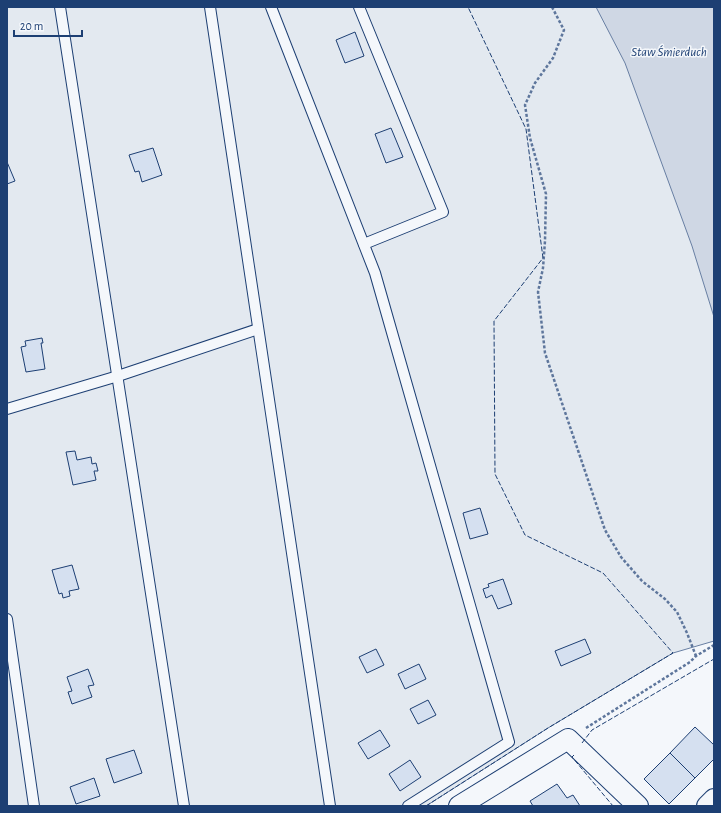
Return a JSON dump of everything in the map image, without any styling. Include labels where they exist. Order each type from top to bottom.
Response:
[{"type":"street","points":[[471,803],[568,739],[638,806]]},
{"type":"street","points":[[707,806],[714,799]]},
{"type":"lane","points":[[60,7],[184,806]]},
{"type":"lane","points":[[210,7],[330,806]]},
{"type":"lane","points":[[271,7],[375,272],[509,742],[408,806]]},
{"type":"lane","points":[[359,7],[443,212],[364,244]]},
{"type":"lane","points":[[7,409],[118,376],[258,329]]},
{"type":"lane","points":[[7,619],[34,806]]},
{"type":"path","points":[[552,7],[564,30],[553,58],[535,84],[525,105],[530,138],[546,194],[544,261],[538,292],[545,352],[606,530],[621,557],[642,581],[665,599],[677,612],[696,656]]},
{"type":"path","points":[[568,739],[690,662],[696,656],[714,645]]},
{"type":"shaded area","points":[[7,7],[714,7],[714,641],[673,653],[548,728],[426,806],[7,806]]},
{"type":"water","name":"Staw Śmierduch","points":[[596,7],[714,7],[714,317],[692,246],[625,63]]},
{"type":"building","points":[[355,32],[364,56],[345,63],[336,40]]},
{"type":"building","points":[[391,128],[403,157],[386,163],[375,134]]},
{"type":"building","points":[[153,148],[162,175],[142,182],[139,171],[135,172],[129,155]]},
{"type":"building","points":[[7,162],[15,181],[7,184]]},
{"type":"building","points":[[42,338],[43,343],[41,343],[45,369],[26,372],[21,347],[26,346],[25,341]]},
{"type":"building","points":[[75,451],[77,460],[91,457],[92,464],[96,463],[98,471],[94,471],[96,480],[73,485],[66,452]]},
{"type":"building","points":[[480,508],[488,534],[470,539],[463,513]]},
{"type":"building","points":[[72,565],[79,589],[69,591],[70,596],[63,598],[62,593],[59,594],[52,570]]},
{"type":"building","points":[[503,579],[512,604],[498,609],[492,595],[486,598],[483,589],[489,587],[488,584]]},
{"type":"building","points":[[585,639],[591,653],[561,666],[555,651]]},
{"type":"building","points":[[376,649],[384,665],[367,673],[359,657]]},
{"type":"building","points":[[419,664],[426,679],[405,689],[398,674]]},
{"type":"building","points":[[88,669],[94,685],[88,686],[92,697],[72,704],[68,692],[72,691],[67,677]]},
{"type":"building","points":[[428,700],[436,715],[418,724],[410,709]]},
{"type":"building","points":[[695,727],[714,745],[714,759],[695,778],[670,753]]},
{"type":"building","points":[[380,730],[390,746],[368,759],[358,743]]},
{"type":"building","points":[[134,750],[142,773],[114,783],[106,759]]},
{"type":"building","points":[[670,753],[695,778],[669,804],[644,779]]},
{"type":"building","points":[[410,760],[421,777],[400,791],[389,774]]},
{"type":"building","points":[[94,778],[100,796],[76,804],[70,787]]},
{"type":"building","points":[[557,784],[567,798],[573,795],[580,806],[533,806],[530,801]]},
{"type":"fence","points":[[426,806],[548,728],[673,653],[603,573],[525,535],[495,474],[494,321],[543,258],[526,129],[468,7]]},
{"type":"fence","points":[[582,743],[592,730],[714,659]]},
{"type":"fence","points":[[574,755],[572,757],[613,806]]}]
